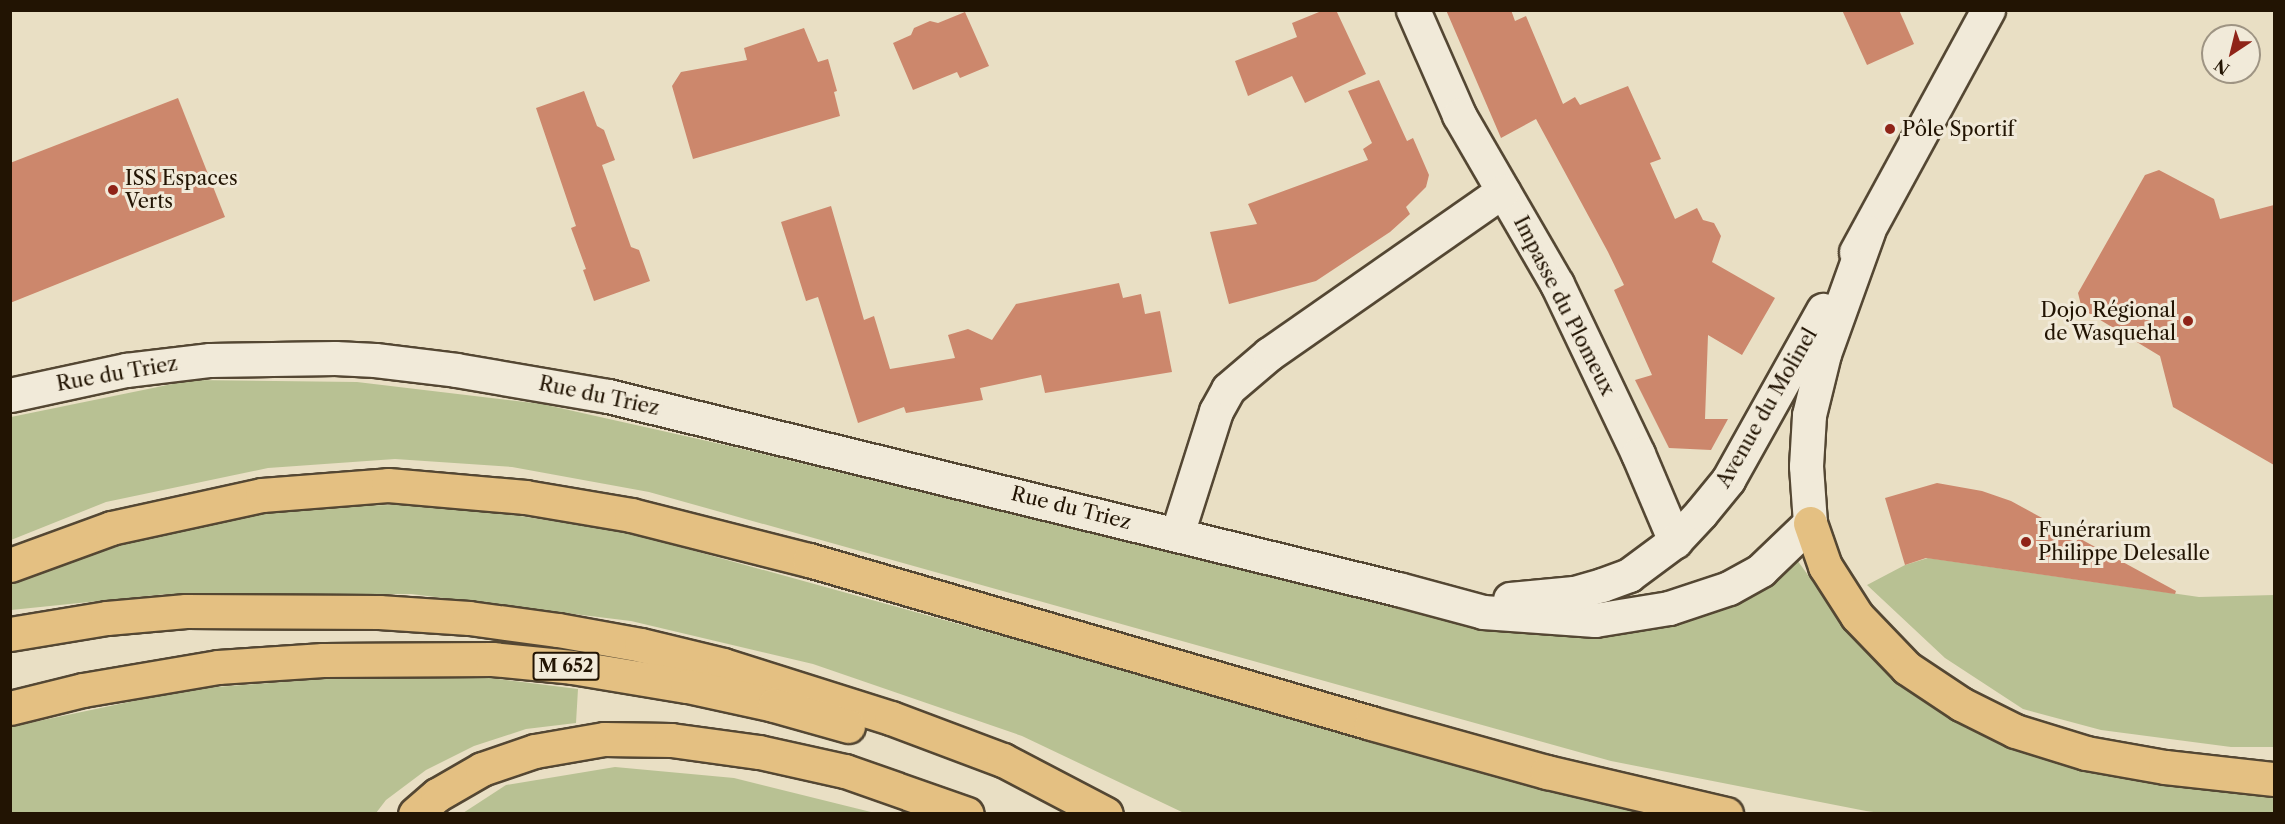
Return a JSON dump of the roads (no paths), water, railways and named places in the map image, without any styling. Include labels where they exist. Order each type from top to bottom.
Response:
[{"type":"highway","points":[[10,565],[111,528],[262,495],[388,485],[457,489],[525,497],[631,515],[809,560],[1418,736],[1577,779],[1726,813]]},
{"type":"highway","points":[[1810,523],[1825,566],[1857,616],[1907,668],[1961,705],[2015,731],[2086,753],[2165,767],[2274,779]]},
{"type":"highway","points":[[10,634],[107,618],[198,610],[379,612],[469,618],[558,630],[641,645],[832,698],[1003,760],[1106,813]]},
{"type":"highway","name":"M 652","points":[[10,708],[83,690],[218,667],[374,659],[531,662],[632,676],[774,705],[947,757],[1106,813]]},
{"type":"highway","points":[[415,813],[437,795],[482,770],[535,751],[604,739],[671,740],[759,752],[845,771],[967,813]]},
{"type":"street","name":"Impasse du Plomeux","points":[[1413,10],[1459,116],[1557,284],[1638,454],[1675,541]]},
{"type":"street","name":"Avenue du Molinel","points":[[1398,589],[1508,599],[1574,593],[1629,575],[1675,541],[1728,480],[1868,232],[1988,10]]},
{"type":"street","points":[[1177,534],[1216,411],[1228,389],[1269,354],[1503,191]]},
{"type":"street","name":"Avenue du Molinel","points":[[1810,523],[1806,466],[1809,415],[1827,344],[1868,232]]},
{"type":"street","name":"Rue du Triez","points":[[10,395],[92,376],[174,363],[287,358],[396,362],[608,396],[1177,534],[1450,604],[1515,616],[1595,620],[1669,608],[1729,588],[1761,570],[1810,523]]},
{"type":"place","name":"Pôle Sportif","points":[[1890,129]]},
{"type":"place","name":"ISS Espaces Verts","points":[[113,190]]},
{"type":"place","name":"Dojo Régional de Wasquehal","points":[[2188,321]]},
{"type":"place","name":"Funérarium Philippe Delesalle","points":[[2026,542]]}]
